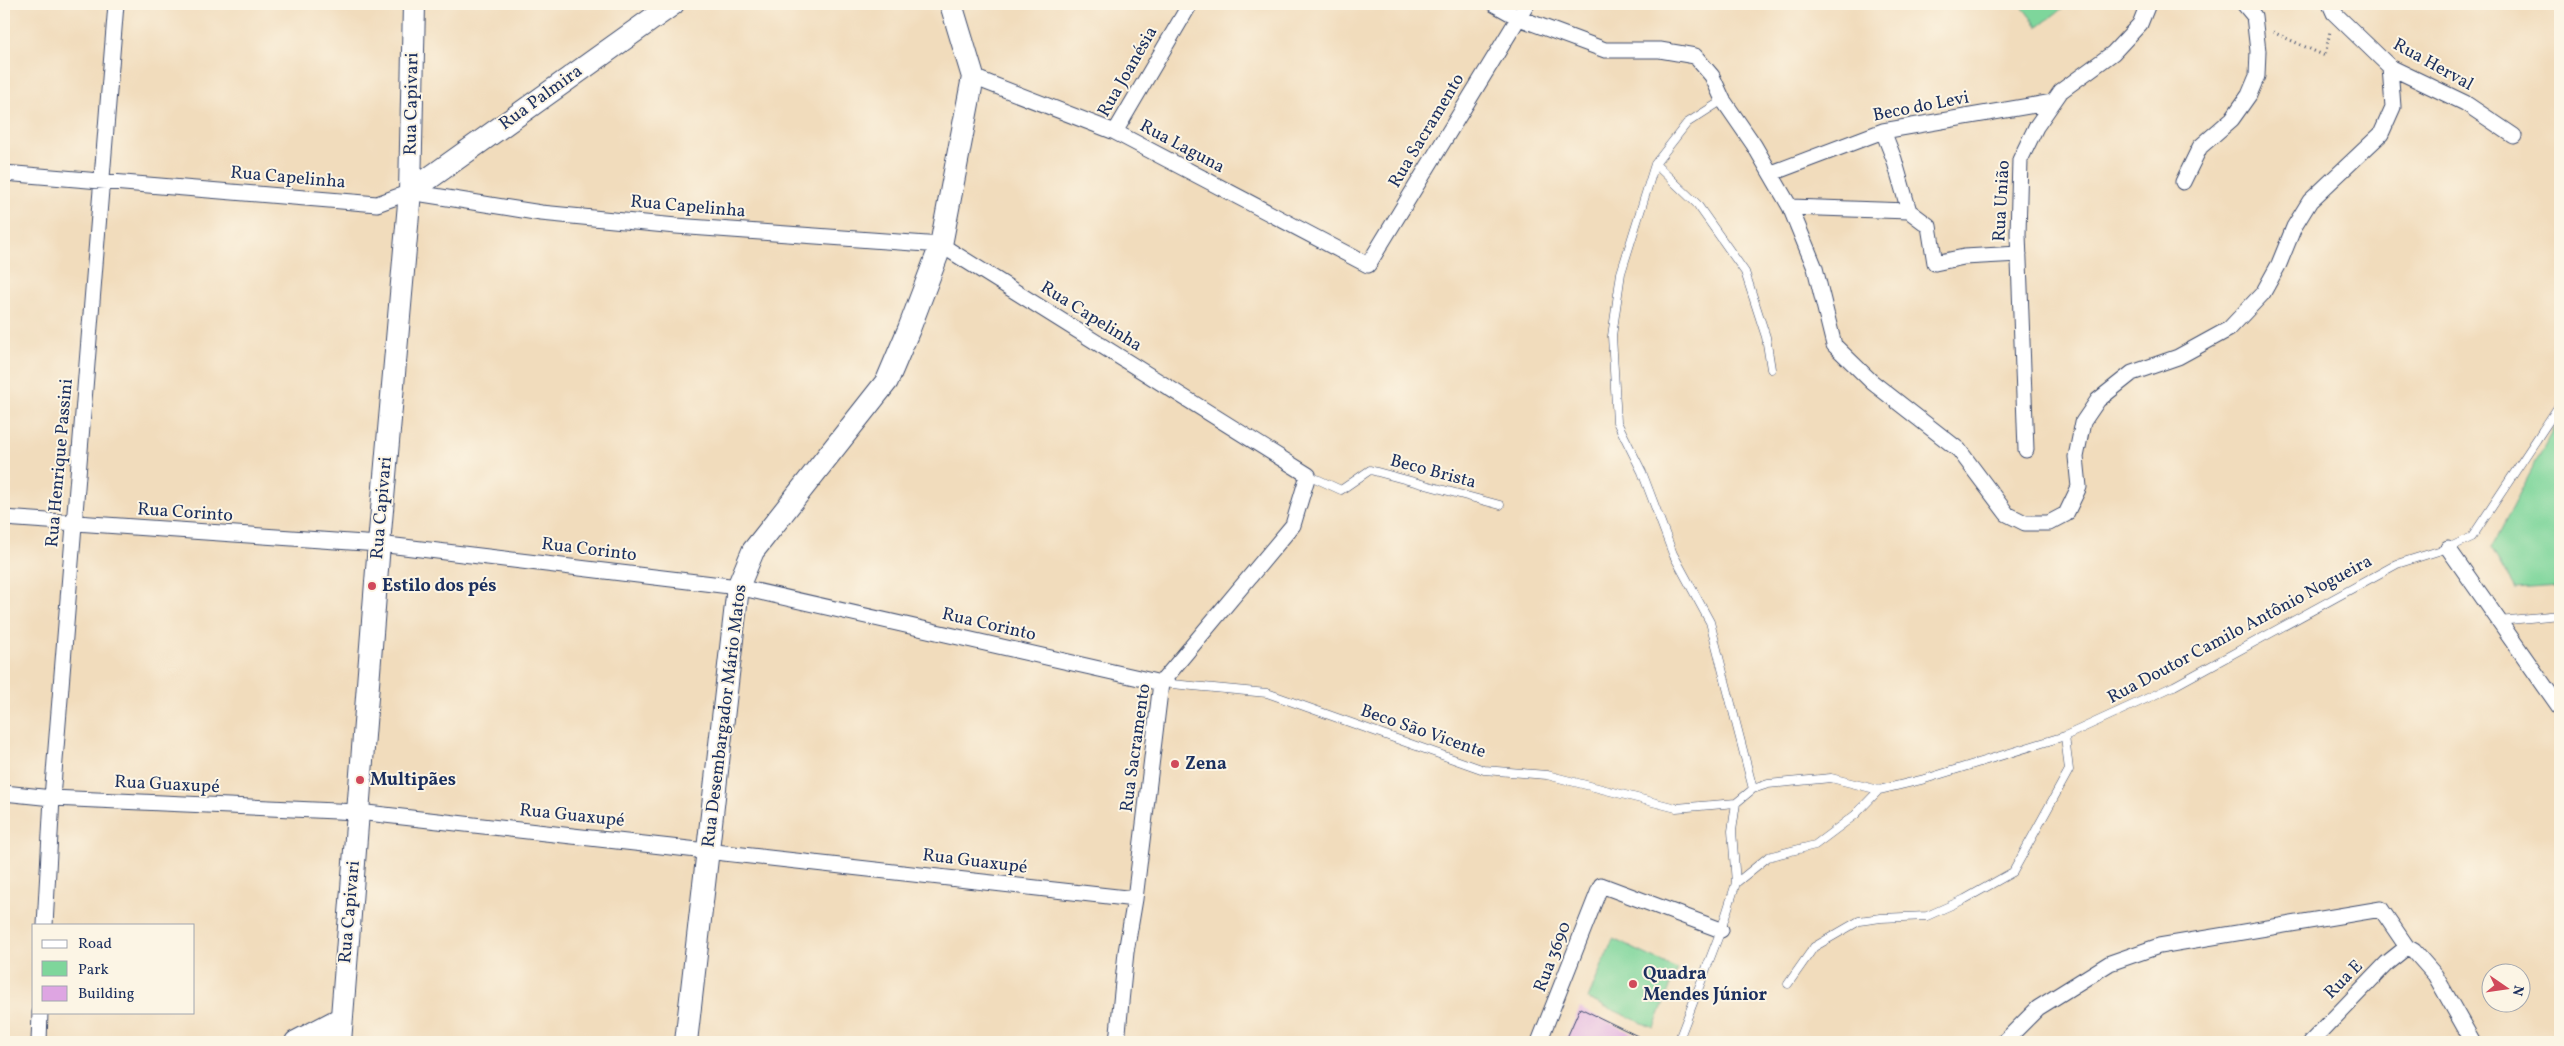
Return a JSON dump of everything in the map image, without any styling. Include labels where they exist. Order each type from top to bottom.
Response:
[{"type":"street","name":"Rua Henrique Passini","points":[[45,924],[52,798],[116,4]]},
{"type":"street","name":"Rua Capivari","points":[[340,1042],[340,1019],[379,544],[410,192],[414,4]]},
{"type":"street","name":"Rua Palmira","points":[[410,192],[673,4]]},
{"type":"street","name":"Rua Desembargador Mário Matos","points":[[686,1042],[738,587],[753,551],[887,381],[910,329],[940,245],[973,77],[951,4]]},
{"type":"street","name":"Rua Joanésia","points":[[1114,132],[1190,4]]},
{"type":"street","points":[[1494,4],[1519,18],[1605,50],[1660,50],[1695,56],[1712,76],[1723,100],[1772,173],[1790,207],[1815,268],[1834,345],[1872,382],[1960,450],[2007,514],[2025,523],[2049,523],[2066,514],[2079,487],[2076,457],[2084,422],[2098,400],[2132,373],[2178,357],[2229,329],[2263,292],[2294,227],[2310,201],[2381,134],[2393,107],[2390,67]]},
{"type":"street","name":"Rua Sacramento","points":[[1368,265],[1527,4]]},
{"type":"street","name":"Rua União","points":[[2026,450],[2019,254],[2020,160],[2036,127],[2061,91],[2113,53],[2140,24],[2148,4]]},
{"type":"street","points":[[2183,182],[2200,147],[2232,119],[2249,95],[2257,76],[2258,51],[2254,16],[2244,4]]},
{"type":"street","name":"Rua Herval","points":[[2336,7],[2390,67],[2465,103],[2514,136]]},
{"type":"street","name":"Rua Laguna","points":[[973,77],[1114,132],[1368,265]]},
{"type":"street","name":"Beco do Levi","points":[[1772,173],[1883,131],[2053,102]]},
{"type":"street","points":[[1883,131],[1894,159],[1909,212]]},
{"type":"street","name":"Rua Capelinha","points":[[4,173],[377,204],[410,192],[541,213],[676,226],[940,245],[1308,475]]},
{"type":"street","points":[[1790,207],[1909,212],[1930,226],[1935,263],[1964,257],[2019,254]]},
{"type":"street","name":"Rua Sacramento","points":[[1117,1042],[1126,952],[1135,899],[1161,683],[1293,525],[1308,475]]},
{"type":"street","name":"Rua Corinto","points":[[4,518],[74,525],[379,544],[738,587],[1161,683]]},
{"type":"street","points":[[2448,548],[2560,708]]},
{"type":"street","name":"Rua Guaxupé","points":[[4,793],[52,798],[358,812],[1135,899]]},
{"type":"street","name":"Rua 3690","points":[[1539,1042],[1601,885],[1721,930]]},
{"type":"street","points":[[2004,1042],[2038,1008],[2070,986],[2110,963],[2159,946],[2381,909],[2408,947],[2414,951],[2435,975],[2473,1042]]},
{"type":"street","name":"Rua E","points":[[2311,1042],[2381,969],[2408,947]]},
{"type":"street","points":[[39,1042],[40,1014]]},
{"type":"street","points":[[296,1042],[340,1019]]},
{"type":"lane","points":[[1723,100],[1687,123],[1655,164],[1622,273],[1612,336],[1617,422],[1642,472],[1673,554],[1710,622],[1753,789]]},
{"type":"lane","points":[[1655,164],[1697,204],[1745,272],[1766,337],[1771,369]]},
{"type":"lane","name":"Rua Doutor Camilo Antônio Nogueira","points":[[1736,803],[1753,789],[1768,784],[1831,778],[1879,790],[1925,779],[2065,736],[2174,686],[2398,564],[2448,548],[2472,537],[2560,404]]},
{"type":"lane","name":"Beco Brista","points":[[1308,475],[1341,490],[1370,470],[1500,505]]},
{"type":"lane","points":[[2500,621],[2560,615]]},
{"type":"lane","name":"Beco São Vicente","points":[[1161,683],[1267,693],[1484,770],[1547,775],[1676,808],[1736,803]]},
{"type":"lane","points":[[1788,984],[1814,947],[1860,922],[1881,918],[1927,916],[1965,899],[2014,872],[2069,770],[2065,736]]},
{"type":"lane","points":[[1736,883],[1768,857],[1814,845],[1855,816],[1879,790]]},
{"type":"lane","points":[[1678,1042],[1721,930],[1736,883],[1732,831],[1736,803]]},
{"type":"path","points":[[2254,16],[2276,34],[2326,56],[2336,7]]},
{"type":"green space","points":[[2020,4],[2068,4],[2038,27]]},
{"type":"green space","points":[[2560,416],[2560,587],[2515,590],[2491,548]]},
{"type":"green space","name":"Quadra Mendes Júnior","points":[[1613,939],[1677,969],[1654,1028],[1588,999]]},
{"type":"building","points":[[1580,1008],[1650,1042],[1565,1042]]},
{"type":"place","name":"Estilo dos pés","points":[[372,586]]},
{"type":"place","name":"Zena","points":[[1175,764]]},
{"type":"place","name":"Multipães","points":[[360,780]]},
{"type":"place","name":"Quadra Mendes Júnior","points":[[1633,984]]}]
